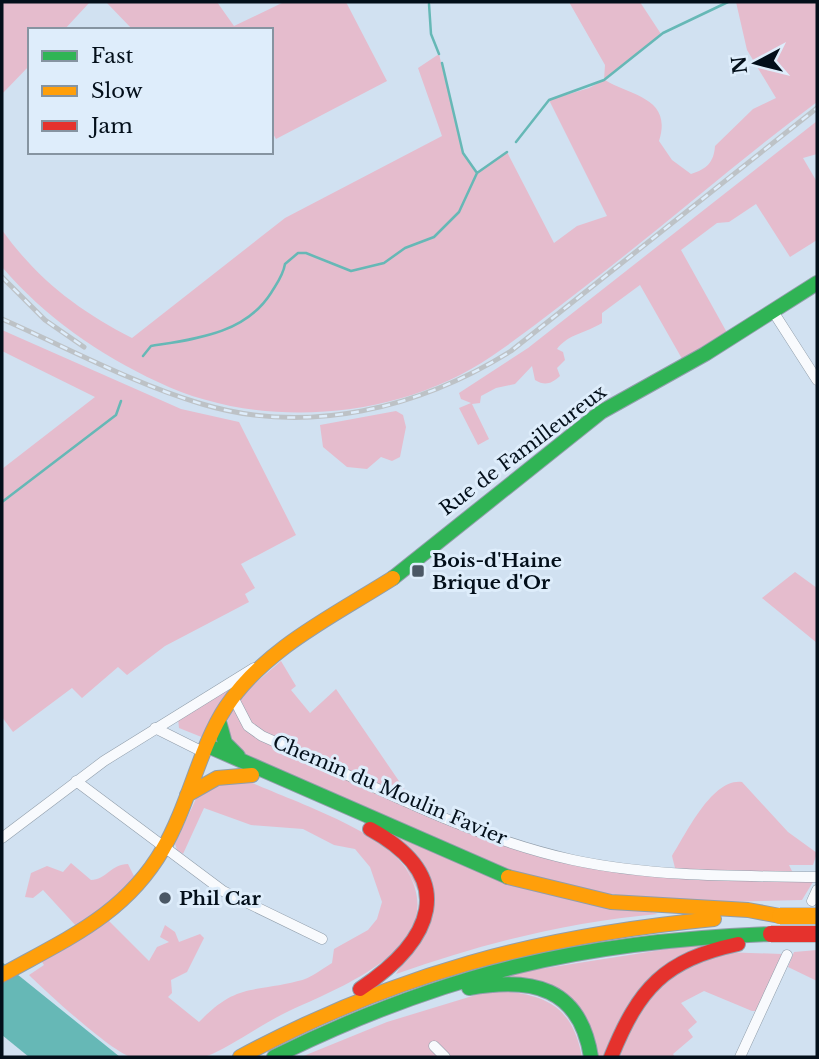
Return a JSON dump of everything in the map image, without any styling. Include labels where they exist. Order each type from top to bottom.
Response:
[{"type":"main road","name":"Rue de Familleureux","points":[[2,975],[105,917],[139,884],[164,848],[219,721],[233,697],[263,662],[402,572],[601,412],[774,313],[817,283]]},
{"type":"main road","points":[[219,721],[225,743],[248,768],[505,876],[542,888],[593,899],[647,906],[760,909],[780,916]]},
{"type":"main road","points":[[207,749],[387,837],[416,866],[424,878],[426,913],[411,947],[398,961],[342,1005]]},
{"type":"main road","points":[[187,795],[205,782],[248,768]]},
{"type":"main road","points":[[240,1057],[342,1005],[460,961],[561,937],[644,924],[780,916],[815,908]]},
{"type":"main road","points":[[611,1057],[637,998],[668,968],[701,953],[771,934]]},
{"type":"main road","points":[[274,1057],[349,1021],[478,974],[562,955],[648,942],[771,934],[817,934]]},
{"type":"main road","points":[[417,994],[443,994],[508,982],[552,992],[567,1000],[581,1017],[587,1031],[591,1057]]},
{"type":"street","points":[[774,313],[817,380]]},
{"type":"street","name":"Rue de Familleureux","points":[[2,838],[76,781],[263,662]]},
{"type":"street","name":"Chemin du Moulin Favier","points":[[233,697],[248,726],[262,736],[494,837],[574,860],[633,869],[710,875],[817,877]]},
{"type":"street","points":[[156,728],[207,749]]},
{"type":"street","points":[[76,781],[236,900],[322,939]]},
{"type":"street","points":[[815,908],[817,890]]},
{"type":"street","points":[[740,1057],[787,955]]},
{"type":"street","points":[[434,1046],[445,1057]]},
{"type":"shaded area","points":[[2,2],[90,2],[66,28],[28,28],[28,67],[2,94]]},
{"type":"shaded area","points":[[106,2],[217,2],[234,26],[284,2],[346,2],[387,81],[276,139],[273,134],[273,28],[131,28]]},
{"type":"shaded area","points":[[569,2],[640,2],[661,34],[605,80],[647,100],[655,107],[662,126],[659,141],[672,160],[691,174],[709,164],[715,146],[753,109],[776,98],[747,50],[736,2],[817,2],[817,102],[537,323],[492,356],[455,378],[415,394],[372,405],[328,411],[284,412],[240,408],[198,398],[136,371],[74,333],[36,302],[2,267],[2,230],[15,248],[60,292],[94,317],[132,338],[285,218],[442,136],[418,68],[439,54],[463,153],[478,173],[507,152],[554,243],[577,226],[607,216],[549,100],[589,88],[604,80],[605,65]]},
{"type":"shaded area","points":[[817,121],[817,154],[803,158],[817,182],[817,240],[790,257],[756,204],[729,222],[717,223],[681,250],[730,338],[685,364],[640,285],[602,313],[602,323],[561,344],[557,349],[563,352],[565,360],[557,368],[560,376],[557,379],[548,383],[535,380],[532,366],[515,384],[496,388],[481,396],[480,403],[472,404],[489,439],[478,445],[459,408],[471,403],[461,399],[459,393],[528,348]]},
{"type":"shaded area","points":[[2,330],[181,409],[239,422],[296,535],[241,564],[255,588],[245,594],[249,602],[165,646],[127,675],[118,667],[82,698],[72,688],[13,732],[2,717],[2,469],[95,397],[2,351]]},
{"type":"shaded area","points":[[396,411],[403,415],[406,427],[400,457],[392,461],[381,457],[367,469],[347,467],[323,447],[320,425]]},
{"type":"shaded area","points":[[795,572],[817,588],[817,643],[762,598]]},
{"type":"shaded area","points":[[281,661],[296,686],[291,690],[310,713],[336,689],[414,803],[474,830],[574,860],[676,872],[672,856],[701,809],[720,789],[731,783],[742,782],[788,832],[817,853],[813,865],[789,865],[795,877],[816,877],[802,900],[716,902],[593,892],[505,868],[249,757],[241,751],[229,730],[228,715],[233,697],[244,693]]},
{"type":"shaded area","points":[[226,690],[229,694],[204,738],[179,728],[178,718]]},
{"type":"shaded area","points":[[248,781],[333,817],[393,853],[405,867],[417,896],[415,921],[402,943],[382,962],[215,1053],[201,1057],[170,1058],[132,1057],[123,1054],[80,1021],[29,975],[44,965],[38,956],[105,917],[149,961],[157,947],[169,942],[160,937],[165,925],[175,932],[179,942],[200,934],[204,938],[187,972],[171,980],[172,993],[168,997],[199,1022],[235,995],[302,980],[316,973],[332,963],[334,949],[368,930],[377,919],[382,902],[370,867],[355,849],[334,845],[303,829],[251,825],[204,808],[183,854],[177,850],[175,844],[201,788]]},
{"type":"shaded area","points":[[390,835],[658,914],[590,923],[525,936],[396,974],[430,915]]},
{"type":"shaded area","points":[[71,863],[91,880],[101,878],[117,866],[128,864],[135,878],[96,920],[77,927],[43,890],[33,898],[25,897],[31,873],[47,866],[63,872]]},
{"type":"shaded area","points":[[725,940],[675,958],[606,1057],[594,1057],[577,1003],[483,978]]},
{"type":"shaded area","points":[[817,950],[817,981],[788,967],[794,952]]},
{"type":"shaded area","points":[[723,952],[782,954],[762,1011],[752,1011],[704,991],[681,1003],[697,1022],[688,1030],[693,1037],[673,1054],[675,1057],[616,1057],[626,1027],[670,972]]},
{"type":"shaded area","points":[[2,962],[120,1057],[29,1057],[2,1035]]},
{"type":"shaded area","points":[[492,990],[540,999],[563,1013],[571,1024],[582,1057],[445,1057],[441,1054],[432,1057],[301,1057],[387,1022]]},
{"type":"waterway","points":[[516,142],[549,100],[604,80],[663,33],[728,2]]},
{"type":"waterway","points":[[429,4],[431,34],[439,54]]},
{"type":"waterway","points":[[442,63],[463,153],[477,173]]},
{"type":"waterway","points":[[143,356],[151,346],[201,337],[247,318],[271,293],[285,264],[298,253],[306,253],[351,271],[384,263],[405,248],[434,237],[459,212],[477,173],[507,152]]},
{"type":"waterway","points":[[2,502],[116,415],[121,401]]},
{"type":"railway","points":[[2,319],[151,386],[202,404],[242,413],[282,417],[322,416],[362,411],[401,401],[439,388],[511,351],[817,108]]},
{"type":"railway","points":[[2,277],[45,320],[84,347]]},
{"type":"traffic: fast","points":[[393,578],[601,412],[705,354],[817,283]]},
{"type":"traffic: fast","points":[[219,721],[225,743],[238,756]]},
{"type":"traffic: fast","points":[[208,746],[508,877]]},
{"type":"traffic: fast","points":[[274,1057],[397,1003],[515,967],[638,944],[771,934]]},
{"type":"traffic: fast","points":[[469,988],[513,984],[550,992],[576,1015],[585,1033],[591,1057]]},
{"type":"traffic: slow","points":[[2,975],[71,937],[131,891],[163,849],[180,815],[217,723],[242,686],[260,667],[302,634],[393,578]]},
{"type":"traffic: slow","points":[[187,795],[217,778],[252,775]]},
{"type":"traffic: slow","points":[[508,877],[611,902],[748,910],[780,916]]},
{"type":"traffic: slow","points":[[780,916],[817,916]]},
{"type":"traffic: slow","points":[[240,1057],[356,1002],[470,963],[588,936],[714,919]]},
{"type":"traffic: jam","points":[[360,989],[405,951],[419,930],[426,910],[426,889],[417,868],[399,848],[370,829]]},
{"type":"traffic: jam","points":[[771,934],[817,934]]},
{"type":"traffic: jam","points":[[611,1057],[632,1012],[657,981],[691,959],[738,944]]},
{"type":"place","name":"Bois-d'Haine Brique d'Or","points":[[418,571]]},
{"type":"place","name":"Phil Car","points":[[165,898]]}]
